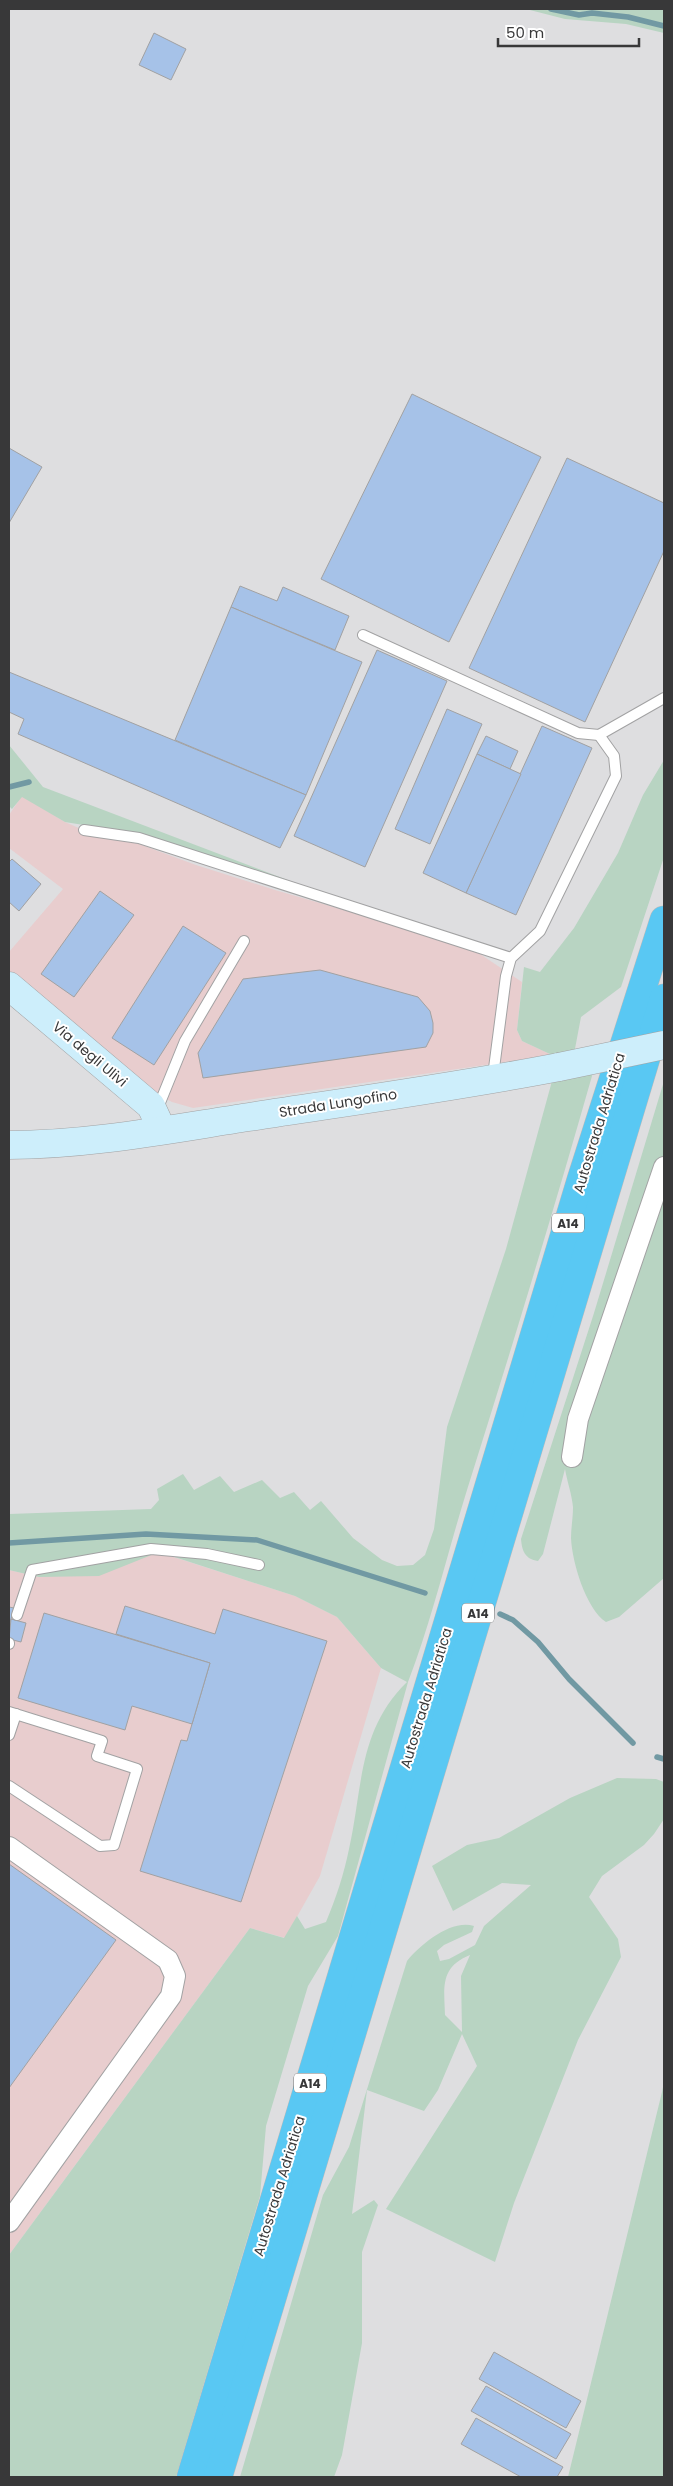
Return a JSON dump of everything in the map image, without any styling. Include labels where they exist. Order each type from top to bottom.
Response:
[{"type":"highway","name":"Autostrada Adriatica","points":[[490,1529],[578,1190],[664,920]]},
{"type":"highway","name":"Autostrada Adriatica","points":[[218,2477],[441,1692],[490,1529],[664,998]]},
{"type":"highway","name":"Autostrada Adriatica","points":[[191,2477],[441,1692]]},
{"type":"main road","name":"Via degli Ulivi","points":[[9,986],[135,1091],[151,1106],[158,1122]]},
{"type":"main road","name":"Strada Lungofino","points":[[9,1145],[63,1142],[158,1122],[493,1080],[664,1045]]},
{"type":"street","points":[[572,1457],[578,1419],[664,1167]]},
{"type":"street","points":[[9,1846],[168,1960],[174,1976],[172,1996],[9,2222]]},
{"type":"lane","points":[[363,635],[578,733],[599,735],[664,698]]},
{"type":"lane","points":[[493,1080],[506,976],[511,958],[540,931],[616,776],[614,756],[599,735]]},
{"type":"lane","points":[[84,830],[139,838],[511,958]]},
{"type":"lane","points":[[158,1122],[184,1041],[244,941]]},
{"type":"lane","points":[[17,1615],[32,1570],[152,1549],[207,1554],[260,1565]]},
{"type":"lane","points":[[9,1735],[12,1713],[102,1740],[97,1756],[137,1768],[114,1845],[100,1846],[9,1786]]},
{"type":"shaded area","points":[[22,796],[65,822],[90,833],[139,844],[196,865],[275,890],[468,946],[522,982],[517,1030],[522,1041],[552,1055],[193,1108],[172,1102],[153,1092],[9,974],[9,952],[63,889],[9,848],[9,815]]},
{"type":"shaded area","points":[[158,1552],[295,1596],[337,1617],[381,1668],[320,1876],[285,1938],[250,1928],[9,2255],[9,1570],[39,1577]]},
{"type":"green space","points":[[526,9],[664,9],[664,33],[626,24],[565,19]]},
{"type":"green space","points":[[9,745],[43,787],[327,895],[139,834],[65,822],[22,797],[12,809],[9,806]]},
{"type":"green space","points":[[664,760],[664,857],[621,987],[581,1017],[574,1054],[552,1055],[522,1041],[517,1030],[524,967],[540,972],[574,928],[618,853],[643,795]]},
{"type":"green space","points":[[594,1069],[432,1611],[408,1682],[338,1936],[308,1986],[266,2126],[260,2196],[176,2477],[9,2477],[9,2255],[250,1928],[284,1938],[297,1916],[305,1929],[326,1922],[347,1858],[365,1760],[371,1739],[379,1719],[391,1700],[407,1682],[381,1668],[337,1617],[295,1596],[159,1552],[99,1576],[39,1577],[9,1570],[9,1514],[151,1509],[159,1500],[157,1489],[183,1474],[194,1490],[220,1476],[234,1492],[262,1480],[280,1498],[294,1492],[310,1510],[321,1501],[353,1538],[382,1560],[397,1566],[413,1565],[425,1555],[434,1529],[447,1427],[506,1249],[552,1081]]},
{"type":"green space","points":[[664,1081],[664,1578],[619,1617],[606,1622],[592,1607],[577,1572],[571,1538],[572,1498],[565,1469],[543,1554],[538,1561],[525,1554],[521,1539],[594,1313]]},
{"type":"green space","points":[[617,1778],[656,1779],[664,1782],[664,1819],[644,1845],[602,1876],[589,1897],[618,1939],[621,1957],[578,2040],[514,2203],[495,2262],[386,2209],[477,2066],[462,2034],[438,2090],[424,2111],[367,2090],[352,2214],[374,2200],[378,2205],[362,2252],[362,2343],[342,2455],[334,2477],[240,2477],[323,2195],[349,2147],[407,1961],[420,1947],[437,1934],[456,1926],[474,1926],[472,1932],[444,1945],[437,1951],[440,1961],[449,1959],[475,1945],[484,1926],[531,1885],[502,1883],[453,1911],[432,1866],[467,1845],[499,1838],[570,1798]],"holes":[[[470,1955],[461,1976],[462,2032],[445,2015],[444,1995],[449,1972],[460,1960]]]},
{"type":"green space","points":[[664,2082],[664,2477],[568,2477],[662,2092]]},
{"type":"building","points":[[154,33],[186,49],[171,80],[139,65]]},
{"type":"building","points":[[412,394],[541,457],[449,642],[321,579]]},
{"type":"building","points":[[9,448],[42,467],[9,523]]},
{"type":"building","points":[[567,458],[664,503],[664,551],[585,722],[469,668]]},
{"type":"building","points":[[240,586],[277,601],[283,587],[349,616],[335,650],[231,607]]},
{"type":"building","points":[[231,607],[362,662],[306,795],[175,740]]},
{"type":"building","points":[[377,650],[447,681],[365,867],[294,836]]},
{"type":"building","points":[[9,672],[306,795],[280,848],[18,734],[24,719],[9,712]]},
{"type":"building","points":[[447,709],[482,724],[430,844],[395,829]]},
{"type":"building","points":[[542,726],[592,748],[516,915],[466,893]]},
{"type":"building","points":[[486,736],[518,751],[510,769],[477,754]]},
{"type":"building","points":[[477,754],[521,774],[466,893],[423,873]]},
{"type":"building","points":[[12,859],[41,884],[19,911],[9,902],[9,862]]},
{"type":"building","points":[[100,891],[134,915],[74,997],[41,974]]},
{"type":"building","points":[[183,926],[226,953],[154,1065],[112,1038]]},
{"type":"building","points":[[320,970],[418,997],[430,1011],[433,1023],[433,1033],[426,1047],[203,1078],[198,1053],[243,979]]},
{"type":"building","points":[[125,1606],[215,1634],[223,1609],[327,1641],[241,1902],[140,1871],[181,1740],[187,1741],[210,1663],[116,1634]]},
{"type":"building","points":[[9,1607],[14,1608],[9,1626]]},
{"type":"building","points":[[44,1613],[210,1663],[192,1724],[132,1706],[125,1730],[18,1698]]},
{"type":"building","points":[[11,1619],[26,1623],[21,1642],[9,1639]]},
{"type":"building","points":[[9,1864],[116,1940],[9,2088]]},
{"type":"building","points":[[494,2352],[581,2401],[566,2428],[479,2379]]},
{"type":"building","points":[[486,2386],[571,2434],[556,2459],[471,2411]]},
{"type":"building","points":[[476,2418],[563,2467],[557,2477],[521,2477],[461,2444]]},
{"type":"waterway","points":[[551,9],[579,15],[592,13],[628,17],[664,26]]},
{"type":"waterway","points":[[9,787],[29,782]]},
{"type":"waterway","points":[[9,1543],[146,1534],[257,1540],[425,1593]]},
{"type":"waterway","points":[[500,1614],[513,1620],[538,1642],[569,1679],[633,1743]]},
{"type":"waterway","points":[[657,1757],[664,1759]]}]
